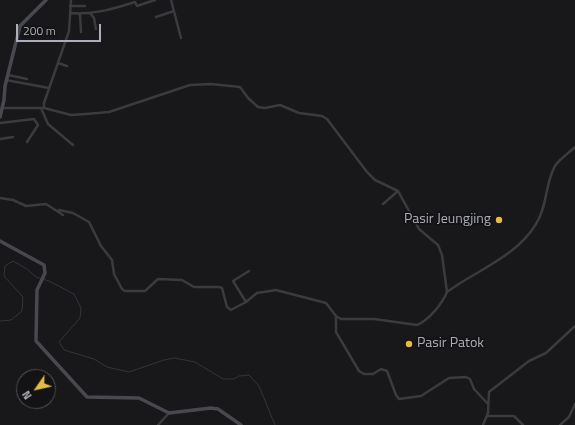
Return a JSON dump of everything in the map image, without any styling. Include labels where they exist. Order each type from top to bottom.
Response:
[{"type":"street","points":[[0,117],[3,108],[7,75],[20,26],[46,0]]},
{"type":"street","points":[[71,0],[68,30],[43,108],[48,124],[73,145]]},
{"type":"street","points":[[70,13],[90,14],[113,9],[134,1],[136,6],[153,0]]},
{"type":"street","points":[[171,0],[182,38]]},
{"type":"street","points":[[70,6],[85,6]]},
{"type":"street","points":[[156,17],[174,11]]},
{"type":"street","points":[[80,14],[81,32]]},
{"type":"street","points":[[90,14],[96,23],[96,29]]},
{"type":"street","points":[[58,64],[67,66]]},
{"type":"street","points":[[7,75],[27,79]]},
{"type":"street","points":[[6,80],[50,88]]},
{"type":"street","points":[[0,198],[13,200],[26,206],[46,204],[59,210],[73,213],[89,222],[102,246],[112,260],[114,274],[120,286],[124,290],[145,291],[158,279],[182,280],[194,287],[222,288],[228,309],[236,308],[257,293],[276,290],[326,303],[340,319],[374,320],[417,325],[432,314],[444,299],[447,292],[442,255],[438,245],[419,229],[398,191],[375,180],[367,172],[327,119],[322,116],[299,113],[280,105],[265,108],[258,107],[238,86],[211,84],[190,84],[109,112],[78,115],[43,108],[3,108]]},
{"type":"street","points":[[0,123],[34,119],[38,125],[27,142]]},
{"type":"street","points":[[0,139],[13,137]]},
{"type":"street","points":[[447,292],[518,246],[536,224],[545,207],[550,179],[555,166],[575,147]]},
{"type":"street","points":[[383,204],[398,191]]},
{"type":"street","points":[[59,210],[63,215]]},
{"type":"street","points":[[0,241],[42,263],[45,267],[44,277],[38,287],[36,330],[37,345],[87,397],[139,398],[169,413],[211,408],[218,409],[241,425]]},
{"type":"street","points":[[246,302],[233,281],[249,271]]},
{"type":"street","points":[[336,316],[336,332],[357,369],[361,373],[369,374],[374,374],[381,369],[388,371],[396,395],[399,399],[420,396],[449,378],[466,377],[470,379],[474,389],[488,404]]},
{"type":"street","points":[[483,425],[488,416],[488,396],[491,390],[529,361],[546,353],[575,326]]},
{"type":"street","points":[[560,425],[569,417],[575,404]]},
{"type":"street","points":[[158,425],[169,413]]},
{"type":"street","points":[[488,416],[514,416],[523,425]]},
{"type":"waterway","points":[[0,321],[11,320],[22,311],[23,297],[4,276],[5,266],[13,261],[27,269],[36,277],[49,281],[74,294],[81,308],[80,318],[59,342],[64,350],[94,359],[107,367],[129,372],[174,358],[195,362],[223,379],[234,379],[239,376],[249,375],[259,386],[275,425]]},
{"type":"place","name":"Pasir Jeungjing","points":[[499,220]]},
{"type":"place","name":"Pasir Patok","points":[[409,344]]}]
